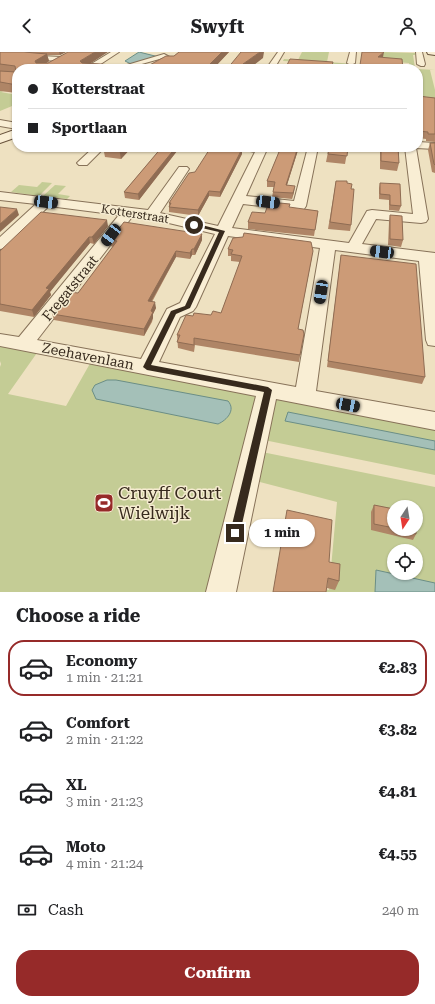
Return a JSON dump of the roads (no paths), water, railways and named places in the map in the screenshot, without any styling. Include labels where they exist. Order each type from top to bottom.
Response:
[{"type":"street","points":[[96,64],[116,52]]},
{"type":"street","points":[[144,52],[168,59]]},
{"type":"street","points":[[273,64],[281,52]]},
{"type":"street","points":[[351,63],[353,52]]},
{"type":"street","points":[[418,52],[421,64]]},
{"type":"street","points":[[130,64],[153,59],[168,59],[180,55]]},
{"type":"street","points":[[18,56],[64,58]]},
{"type":"street","points":[[53,64],[64,58]]},
{"type":"street","points":[[0,123],[12,125]]},
{"type":"street","points":[[0,138],[12,134]]},
{"type":"street","points":[[423,145],[435,146]]},
{"type":"street","points":[[83,163],[95,152]]},
{"type":"street","points":[[147,367],[173,313],[187,308],[237,198],[261,152]]},
{"type":"street","points":[[237,198],[299,206],[312,152]]},
{"type":"street","points":[[353,248],[372,214],[421,219],[411,152]]},
{"type":"street","points":[[152,215],[183,169]]},
{"type":"street","name":"Kotterstraat","points":[[0,196],[152,215],[222,231],[431,258]]},
{"type":"street","points":[[0,245],[46,202]]},
{"type":"street","name":"Fregatstraat","points":[[24,344],[129,212]]},
{"type":"street","points":[[305,397],[328,245]]},
{"type":"street","points":[[431,258],[435,340]]},
{"type":"street","name":"Zeehavenlaan","points":[[0,340],[435,421]]},
{"type":"street","points":[[221,592],[268,390]]},
{"type":"water","points":[[139,52],[159,57],[131,64],[125,61]]},
{"type":"water","points":[[107,380],[116,380],[228,401],[231,411],[224,420],[218,424],[96,399],[92,390],[95,385]]},
{"type":"water","points":[[288,412],[435,441],[435,450],[285,421]]},
{"type":"water","points":[[376,570],[387,572],[387,580],[421,580],[435,583],[435,592],[375,592]]},
{"type":"place","name":"Cruyff Court Wielwijk","points":[[104,503]]}]
